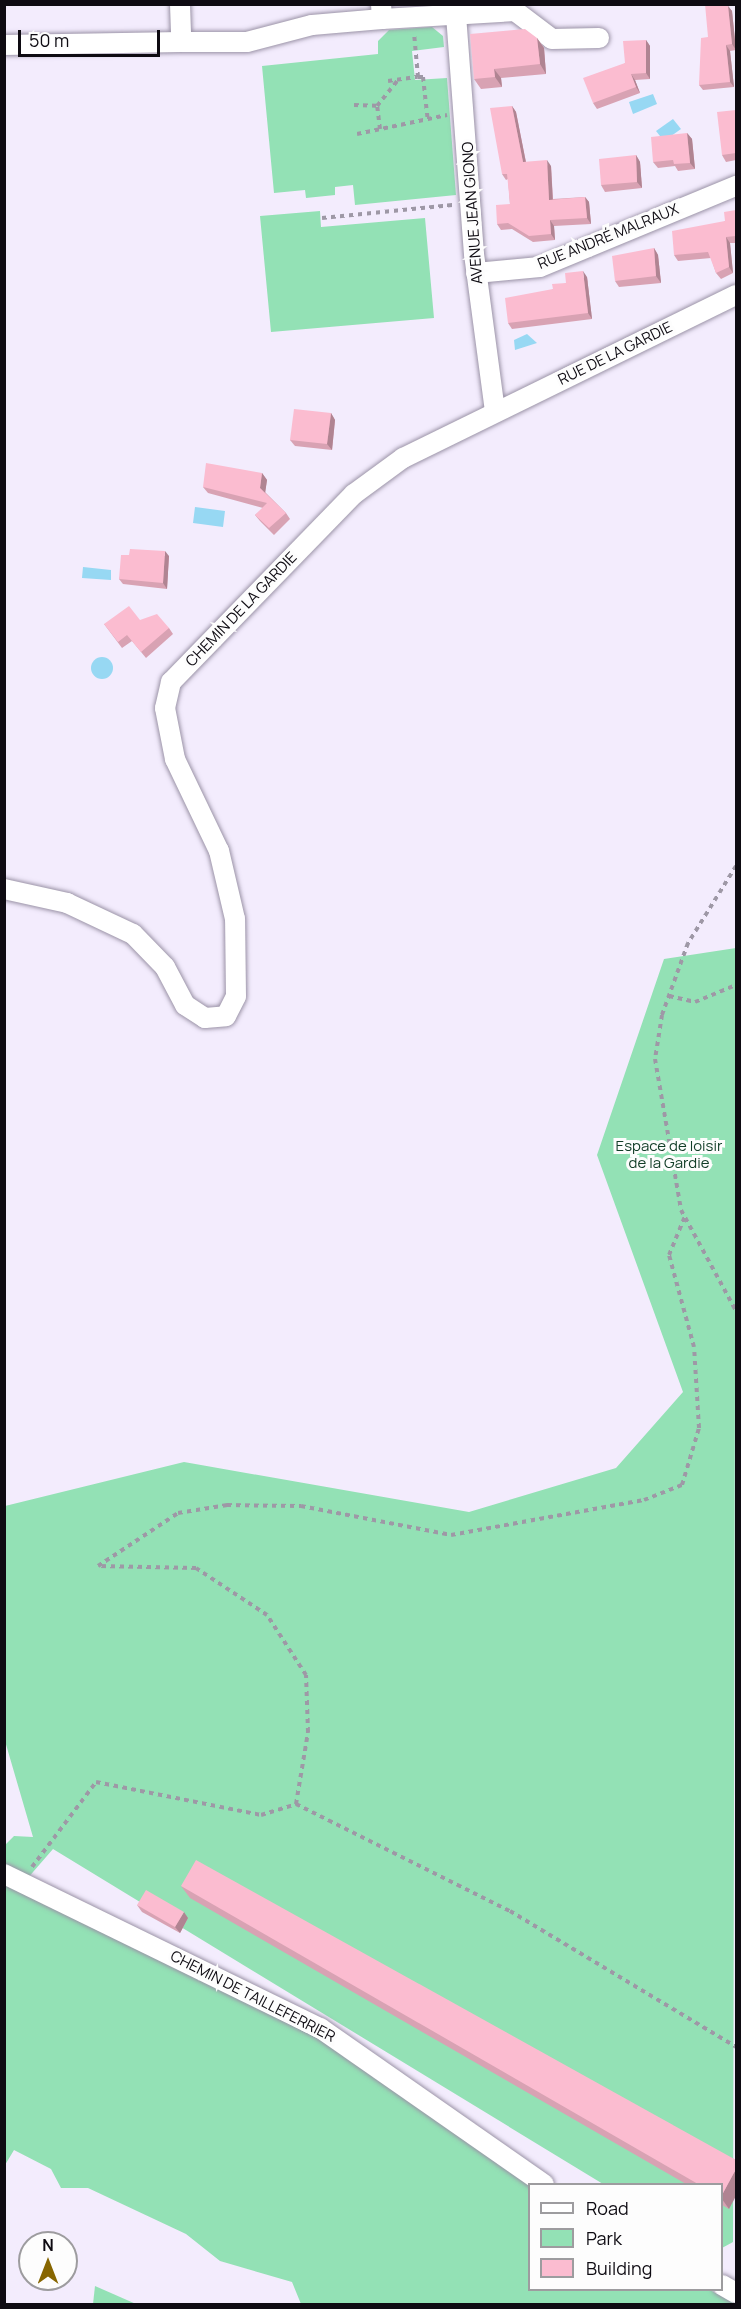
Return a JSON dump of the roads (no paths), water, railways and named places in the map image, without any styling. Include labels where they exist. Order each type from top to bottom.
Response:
[{"type":"street","points":[[180,4],[181,42]]},
{"type":"street","points":[[4,45],[247,42],[312,25],[382,12],[413,17],[515,8],[552,39],[599,38]]},
{"type":"street","name":"AVENUE JEAN GIONO","points":[[456,15],[476,273],[495,411]]},
{"type":"street","name":"RUE ANDRÉ MALRAUX","points":[[476,273],[540,267],[736,186]]},
{"type":"street","name":"RUE DE LA GARDIE","points":[[495,411],[736,295]]},
{"type":"street","name":"CHEMIN DE LA GARDIE","points":[[4,889],[67,903],[133,934],[165,967],[185,1005],[205,1018],[226,1017],[236,996],[234,920],[219,851],[175,759],[165,708],[171,682],[354,494],[403,458],[495,411]]},
{"type":"street","name":"CHEMIN DE TAILLEFERRIER","points":[[13,1878],[320,2028],[543,2183]]},
{"type":"water","points":[[653,94],[657,104],[633,114],[629,102]]},
{"type":"water","points":[[673,119],[681,129],[664,141],[656,131]]},
{"type":"water","points":[[527,334],[537,343],[515,350],[514,340]]},
{"type":"water","points":[[195,507],[225,511],[223,527],[193,523]]},
{"type":"water","points":[[83,567],[111,570],[111,580],[82,578]]},
{"type":"water","points":[[102,657],[110,660],[113,668],[110,676],[102,679],[94,676],[91,668],[94,660]]},
{"type":"park label","name":"Espace de loisir de la Gardie","points":[[669,1154]]}]
